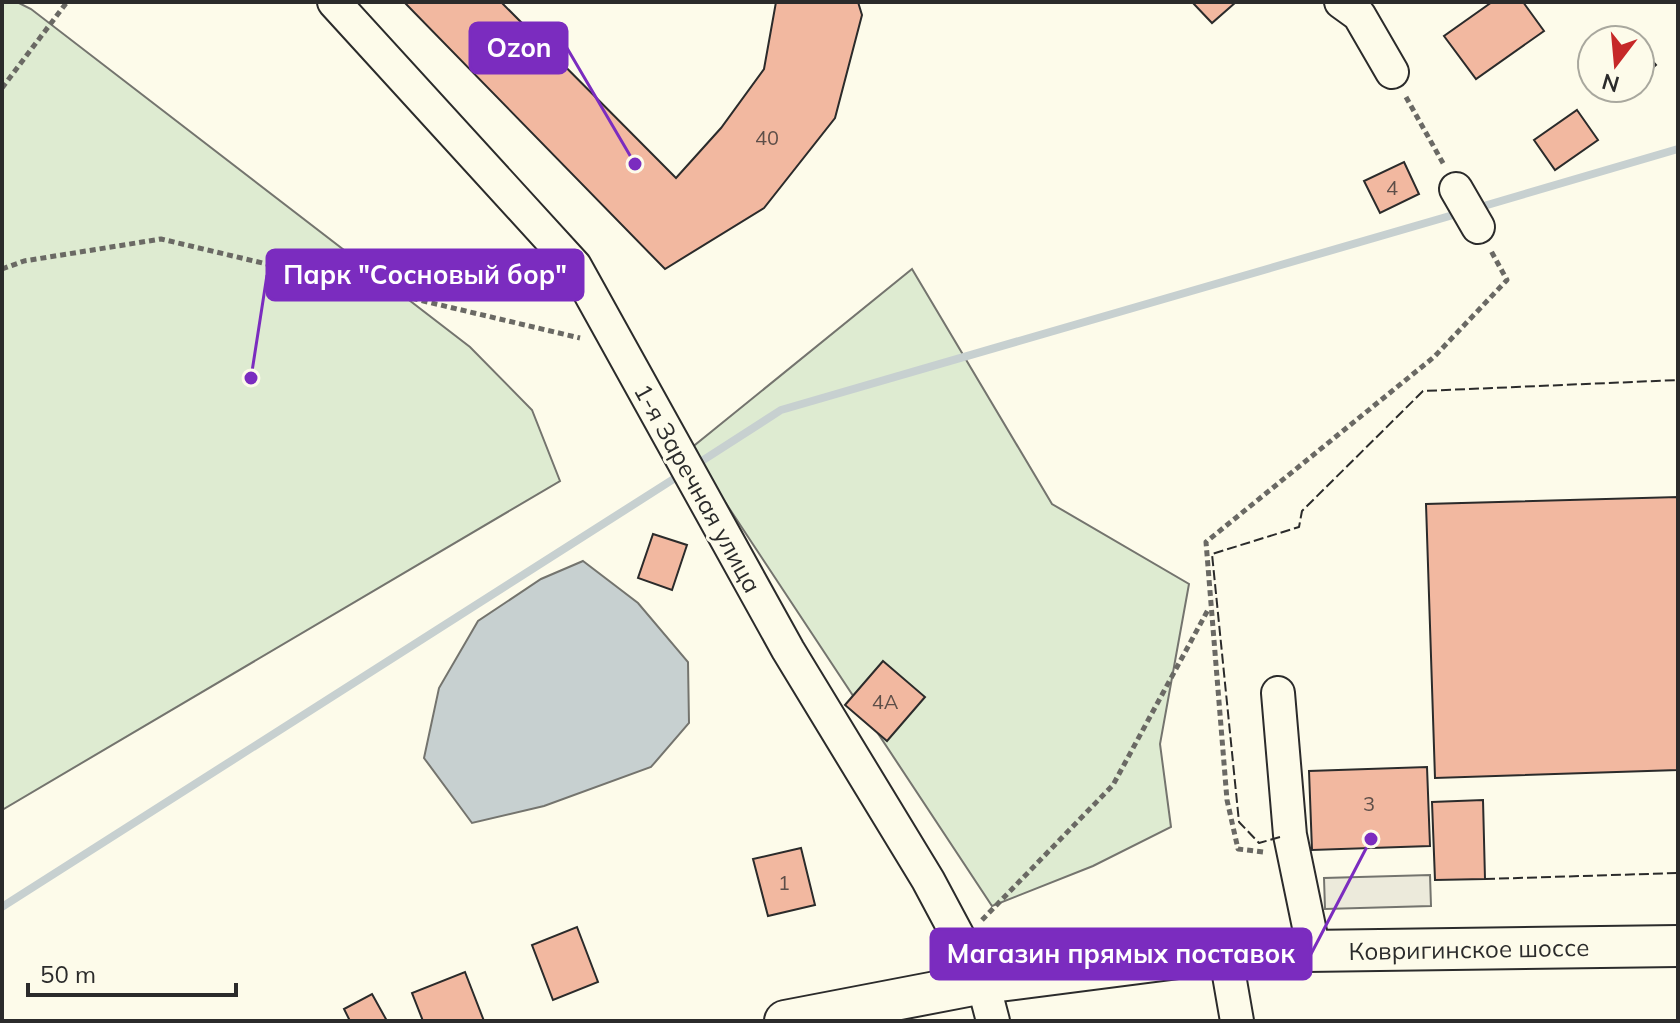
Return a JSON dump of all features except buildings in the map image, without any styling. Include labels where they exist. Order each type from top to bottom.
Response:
[{"type":"main road","name":"Ковригинское шоссе","points":[[785,1021],[983,983],[1225,952],[1678,946]]},
{"type":"street","name":"1-я Заречная улица","points":[[334,2],[575,266],[788,650],[928,880],[983,983],[993,1021]]},
{"type":"street","points":[[1358,6],[1392,72]]},
{"type":"street","points":[[1456,189],[1478,227]]},
{"type":"street","points":[[1278,693],[1294,855],[1313,893],[1314,951]]},
{"type":"street","points":[[1225,952],[1237,1021]]},
{"type":"path","points":[[2,88],[67,2]]},
{"type":"path","points":[[1392,72],[1456,189]]},
{"type":"path","points":[[1294,855],[1238,849],[1227,800],[1206,542],[1434,357],[1507,280],[1478,227]]},
{"type":"path","points":[[2,269],[24,261],[161,239],[620,347]]},
{"type":"path","points":[[959,943],[1113,785],[1210,606]]},
{"type":"green space","points":[[2,2],[17,2],[31,9],[470,347],[532,410],[560,481],[2,810]]},
{"type":"green space","points":[[912,269],[1052,504],[1189,584],[1160,744],[1171,827],[1093,866],[992,906],[690,449]]},
{"type":"shaded area","points":[[583,561],[638,603],[688,662],[689,723],[651,767],[544,806],[472,823],[424,758],[439,688],[478,621],[541,579]]},
{"type":"shaded area","points":[[1430,875],[1431,906],[1325,909],[1324,878]]},
{"type":"waterway","points":[[1477,208],[1678,149]]},
{"type":"waterway","points":[[694,466],[781,410],[1460,213]]},
{"type":"waterway","points":[[2,907],[683,473]]},
{"type":"fence","points":[[1280,837],[1259,843],[1239,822],[1212,554],[1299,527],[1302,511],[1423,391],[1678,380]]},
{"type":"fence","points":[[1485,879],[1678,873]]},
{"type":"place","name":"Ozon","points":[[635,164]]},
{"type":"place","name":"Парк \"Сосновый бор\"","points":[[251,378]]},
{"type":"place","name":"Магазин прямых поставок","points":[[1371,839]]}]
